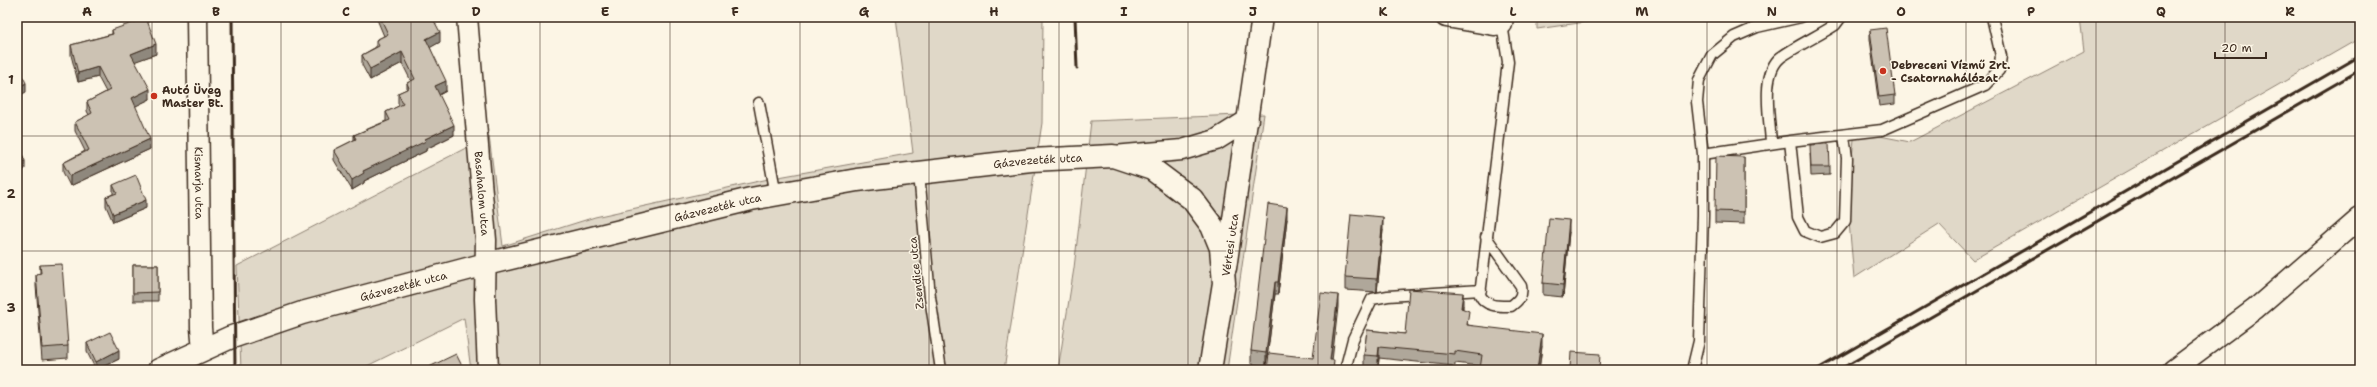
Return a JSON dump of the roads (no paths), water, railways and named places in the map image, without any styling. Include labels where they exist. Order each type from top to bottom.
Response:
[{"type":"street","name":"Kismarja utca","points":[[197,17],[201,328],[203,349]]},
{"type":"street","name":"Basahalom utca","points":[[467,17],[486,240],[488,370]]},
{"type":"street","name":"Vértesi utca","points":[[1210,370],[1262,17]]},
{"type":"street","points":[[1446,17],[1494,25],[1503,21]]},
{"type":"street","points":[[1113,156],[1182,150],[1216,140],[1248,120]]},
{"type":"street","name":"Gázvezeték utca","points":[[159,370],[203,349],[253,328],[302,313],[486,264],[776,195],[857,180],[1031,160],[1113,156],[1152,169],[1192,199],[1212,226],[1221,248],[1224,282]]},
{"type":"street","points":[[2173,370],[2255,308],[2360,218]]},
{"type":"lane","points":[[1692,370],[1699,341],[1703,154],[1696,102],[1699,80],[1712,56],[1734,37],[1756,27],[1801,17]]},
{"type":"lane","points":[[1771,143],[1767,84],[1772,70],[1780,58],[1829,29],[1841,17]]},
{"type":"lane","points":[[1703,154],[1771,143],[1844,136],[1882,130],[1985,84],[1999,70],[2001,56],[1992,17]]},
{"type":"lane","points":[[1486,237],[1520,286],[1522,293],[1519,299],[1511,306],[1500,306],[1483,301],[1481,290],[1486,237],[1508,62],[1503,21]]},
{"type":"lane","points":[[758,103],[776,195]]},
{"type":"lane","points":[[1790,141],[1798,217],[1805,231],[1820,237],[1835,233],[1845,221],[1847,158],[1844,136]]},
{"type":"lane","name":"Zsendice utca","points":[[919,173],[930,297],[941,370]]},
{"type":"lane","points":[[1345,370],[1353,339],[1372,299],[1388,296],[1481,290]]},
{"type":"railway","points":[[232,17],[235,370]]},
{"type":"railway","points":[[1075,17],[1077,68]]},
{"type":"railway","points":[[1816,370],[2360,56]]},
{"type":"railway","points":[[1839,370],[2360,70]]},
{"type":"place","name":"Debreceni Vízmű Zrt. - Csatornahálózat","points":[[1883,71]]},
{"type":"place","name":"Autó Üveg Master Bt.","points":[[154,96]]}]
